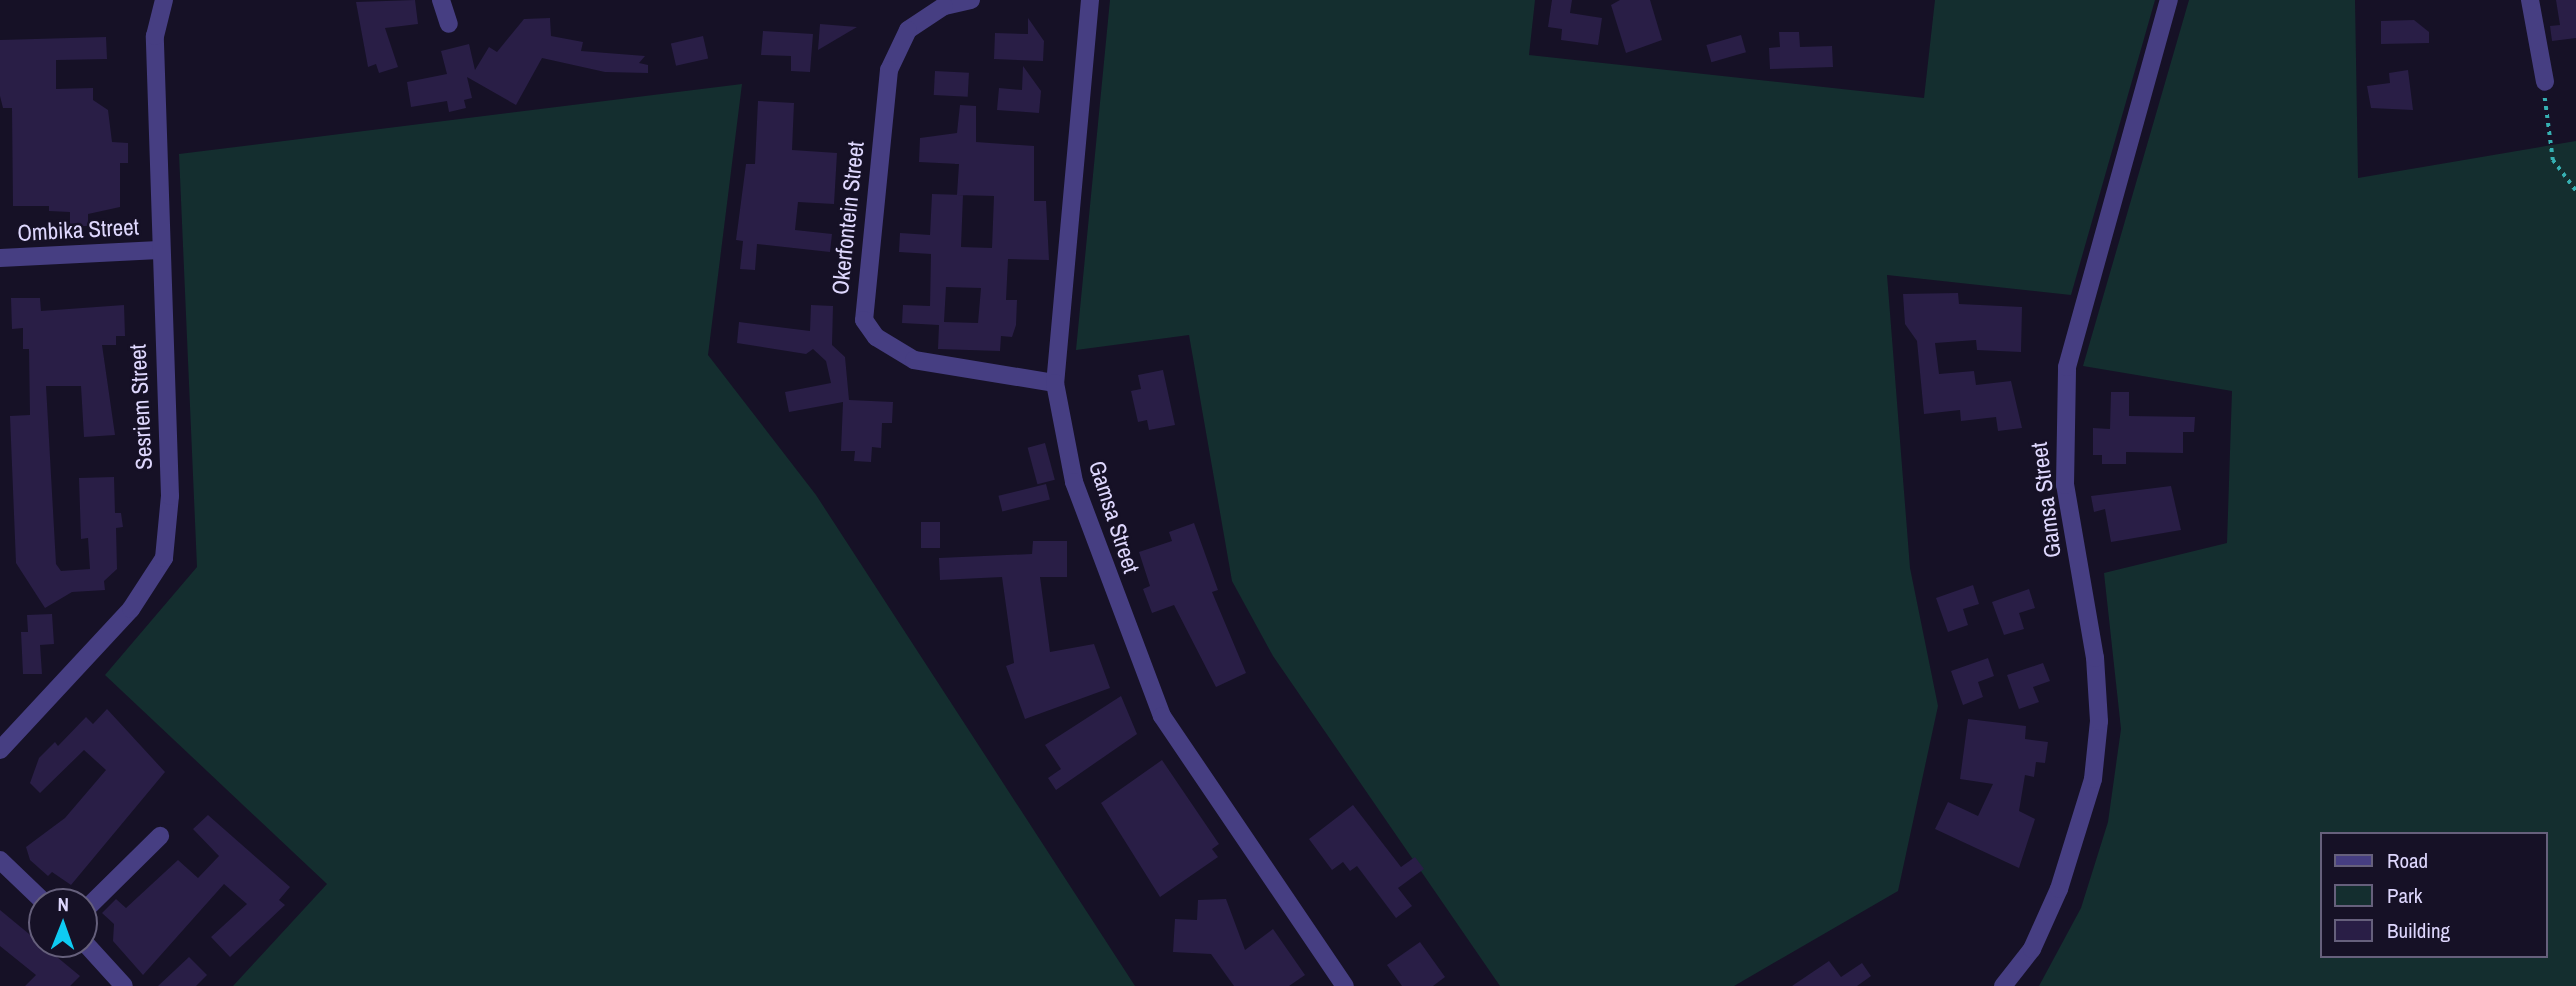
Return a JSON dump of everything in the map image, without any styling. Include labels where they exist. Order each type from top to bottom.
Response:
[{"type":"street","name":"Sesriem Street","points":[[0,750],[131,609],[164,558],[170,496],[159,250],[155,36],[163,0]]},
{"type":"street","points":[[441,0],[449,24]]},
{"type":"street","name":"Okerfontein Street","points":[[971,0],[944,6],[908,30],[889,70],[864,320],[876,337],[914,360],[1055,383]]},
{"type":"street","name":"Gamsa Street","points":[[1090,0],[1055,383],[1074,482],[1162,716],[1345,986]]},
{"type":"street","name":"Gamsa Street","points":[[2003,986],[2032,949],[2059,889],[2093,779],[2097,684],[2065,485],[2067,367],[2169,0]]},
{"type":"street","points":[[2530,0],[2545,82]]},
{"type":"street","name":"Ombika Street","points":[[0,258],[159,250]]},
{"type":"street","points":[[98,897],[160,836]]},
{"type":"street","points":[[0,860],[29,888]]},
{"type":"street","points":[[98,957],[124,986]]},
{"type":"path","points":[[2545,82],[2545,130],[2553,160],[2576,190]]},
{"type":"green space","points":[[1110,0],[1535,0],[1529,55],[1924,98],[1935,0],[2155,0],[2071,295],[1887,275],[1910,568],[1938,706],[1898,891],[1734,986],[1500,986],[1273,656],[1232,581],[1189,335],[1076,350]]},
{"type":"green space","points":[[2189,0],[2355,0],[2358,178],[2576,141],[2576,986],[2039,986],[2081,908],[2108,822],[2121,729],[2104,573],[2227,543],[2232,391],[2083,366]]},
{"type":"green space","points":[[742,84],[708,355],[816,495],[1135,986],[233,986],[327,884],[105,675],[197,567],[179,154]]},
{"type":"building","points":[[415,0],[418,24],[385,28],[398,67],[379,73],[376,64],[368,67],[356,2]]},
{"type":"building","points":[[1552,0],[1572,0],[1570,13],[1602,18],[1598,45],[1561,40],[1562,29],[1548,27]]},
{"type":"building","points":[[1620,0],[1650,0],[1662,40],[1626,53],[1611,5]]},
{"type":"building","points":[[2556,0],[2576,0],[2576,38],[2552,41],[2550,26],[2560,25]]},
{"type":"building","points":[[550,18],[551,36],[583,42],[581,51],[645,56],[639,63],[648,65],[648,73],[605,72],[542,58],[516,105],[467,77],[472,98],[464,100],[466,108],[449,112],[447,101],[411,107],[407,82],[447,74],[441,51],[469,44],[475,70],[489,47],[497,52],[524,19]]},
{"type":"building","points":[[1028,18],[1044,41],[1043,61],[994,59],[995,33],[1028,34]]},
{"type":"building","points":[[2414,20],[2429,32],[2429,43],[2381,44],[2381,21]]},
{"type":"building","points":[[820,24],[857,27],[818,50]]},
{"type":"building","points":[[763,31],[813,34],[810,72],[791,71],[791,56],[761,55]]},
{"type":"building","points":[[1779,32],[1799,32],[1800,47],[1832,46],[1833,67],[1770,69],[1769,48],[1780,47]]},
{"type":"building","points":[[1741,35],[1746,52],[1711,62],[1706,45]]},
{"type":"building","points":[[703,36],[708,58],[676,66],[671,43]]},
{"type":"building","points":[[106,37],[107,59],[56,60],[56,89],[93,88],[93,100],[108,110],[112,142],[128,143],[128,163],[120,163],[120,207],[88,214],[88,226],[70,226],[70,212],[49,211],[49,206],[13,206],[12,108],[3,108],[0,96],[0,40]]},
{"type":"building","points":[[1023,66],[1041,91],[1039,113],[997,110],[999,88],[1022,90]]},
{"type":"building","points":[[2408,70],[2413,110],[2371,108],[2367,86],[2390,83],[2389,73]]},
{"type":"building","points":[[935,71],[969,73],[968,97],[934,95]]},
{"type":"building","points":[[758,101],[794,103],[792,150],[837,153],[834,204],[798,202],[795,230],[832,234],[830,252],[757,244],[755,270],[740,269],[743,241],[736,240],[746,164],[755,164]]},
{"type":"building","points":[[960,105],[976,106],[976,142],[1034,146],[1034,201],[1046,201],[1049,260],[1008,259],[1006,300],[1017,300],[1016,325],[1012,337],[1001,336],[1000,351],[938,349],[939,325],[902,323],[903,305],[930,306],[931,254],[899,252],[900,233],[930,235],[932,194],[957,195],[959,164],[919,162],[920,138],[957,133]],"holes":[[[963,195],[994,196],[992,248],[961,247]],[[946,287],[981,288],[978,323],[944,322]]]},
{"type":"building","points":[[1958,293],[1959,304],[2022,307],[2021,352],[1977,350],[1976,340],[1935,343],[1939,374],[1974,371],[1976,385],[2011,381],[2022,428],[1998,431],[1996,417],[1961,421],[1960,410],[1924,414],[1917,341],[1905,324],[1903,294]]},
{"type":"building","points":[[11,298],[40,298],[41,311],[124,305],[125,336],[116,336],[116,345],[102,345],[115,435],[84,437],[81,386],[46,386],[56,564],[61,571],[90,569],[88,538],[81,539],[79,478],[114,477],[115,513],[121,513],[123,527],[116,528],[117,569],[104,581],[105,590],[72,592],[45,608],[16,563],[10,416],[30,415],[29,349],[23,349],[23,328],[12,329]]},
{"type":"building","points":[[811,305],[833,306],[832,345],[845,357],[849,400],[893,402],[892,423],[882,423],[881,448],[872,447],[871,462],[854,461],[855,451],[841,451],[843,402],[789,412],[785,392],[831,383],[826,361],[813,349],[806,354],[737,343],[739,322],[810,331]]},
{"type":"building","points":[[1163,370],[1175,425],[1149,430],[1147,420],[1138,422],[1131,391],[1141,389],[1138,375]]},
{"type":"building","points":[[2111,392],[2129,392],[2129,416],[2195,417],[2194,432],[2183,432],[2183,453],[2126,452],[2126,464],[2102,464],[2102,455],[2093,455],[2093,428],[2110,429]]},
{"type":"building","points":[[1045,443],[1055,480],[1037,484],[1028,448]]},
{"type":"building","points":[[1046,484],[1050,500],[1002,511],[998,496]]},
{"type":"building","points":[[2171,486],[2181,530],[2111,542],[2105,509],[2094,512],[2091,496]]},
{"type":"building","points":[[921,522],[940,522],[940,548],[921,548]]},
{"type":"building","points":[[1194,523],[1218,590],[1212,592],[1246,673],[1216,687],[1174,605],[1152,613],[1143,589],[1150,586],[1139,552],[1172,541],[1169,532]]},
{"type":"building","points":[[1033,541],[1067,541],[1067,577],[1040,577],[1050,652],[1094,644],[1110,688],[1025,719],[1006,666],[1014,663],[1002,577],[940,580],[939,558],[1032,554]]},
{"type":"building","points":[[1973,585],[1979,604],[1963,609],[1968,625],[1948,632],[1936,598]]},
{"type":"building","points":[[2029,589],[2035,608],[2019,613],[2024,629],[2004,635],[1992,602]]},
{"type":"building","points":[[52,614],[54,644],[40,645],[42,674],[23,674],[21,632],[28,632],[27,615]]},
{"type":"building","points":[[1988,658],[1994,676],[1978,682],[1983,697],[1963,705],[1951,671]]},
{"type":"building","points":[[2043,663],[2050,681],[2033,687],[2039,702],[2019,709],[2007,675]]},
{"type":"building","points":[[1121,696],[1137,734],[1056,790],[1048,778],[1061,769],[1045,745]]},
{"type":"building","points":[[107,709],[165,772],[71,885],[52,872],[48,876],[30,860],[26,847],[65,818],[106,770],[84,750],[40,793],[30,783],[39,758],[55,742],[58,746],[86,717],[93,724]]},
{"type":"building","points":[[1968,719],[2026,726],[2025,739],[2048,742],[2045,763],[2036,762],[2034,777],[2025,775],[2019,811],[2035,819],[2019,868],[1935,829],[1948,802],[1978,816],[1993,784],[1960,779]]},
{"type":"building","points":[[1162,760],[1219,844],[1212,849],[1218,857],[1160,897],[1101,803]]},
{"type":"building","points":[[1353,805],[1401,867],[1415,857],[1424,869],[1398,888],[1412,906],[1396,918],[1357,866],[1350,871],[1343,862],[1332,870],[1309,839]]},
{"type":"building","points":[[208,815],[290,887],[279,900],[285,905],[230,957],[211,937],[247,904],[224,884],[143,975],[113,941],[114,924],[102,913],[116,899],[126,908],[178,860],[198,878],[219,856],[193,829]]},
{"type":"building","points":[[1226,899],[1245,950],[1273,929],[1305,975],[1289,986],[1234,986],[1211,954],[1173,952],[1175,919],[1197,920],[1198,900]]},
{"type":"building","points":[[0,910],[28,933],[28,958],[58,958],[80,976],[70,986],[25,986],[36,975],[0,946]]},
{"type":"building","points":[[1420,942],[1445,977],[1433,986],[1402,986],[1387,965]]},
{"type":"building","points":[[189,957],[207,975],[196,986],[158,986]]},
{"type":"building","points":[[1829,961],[1841,977],[1862,963],[1871,976],[1857,986],[1792,986]]}]
